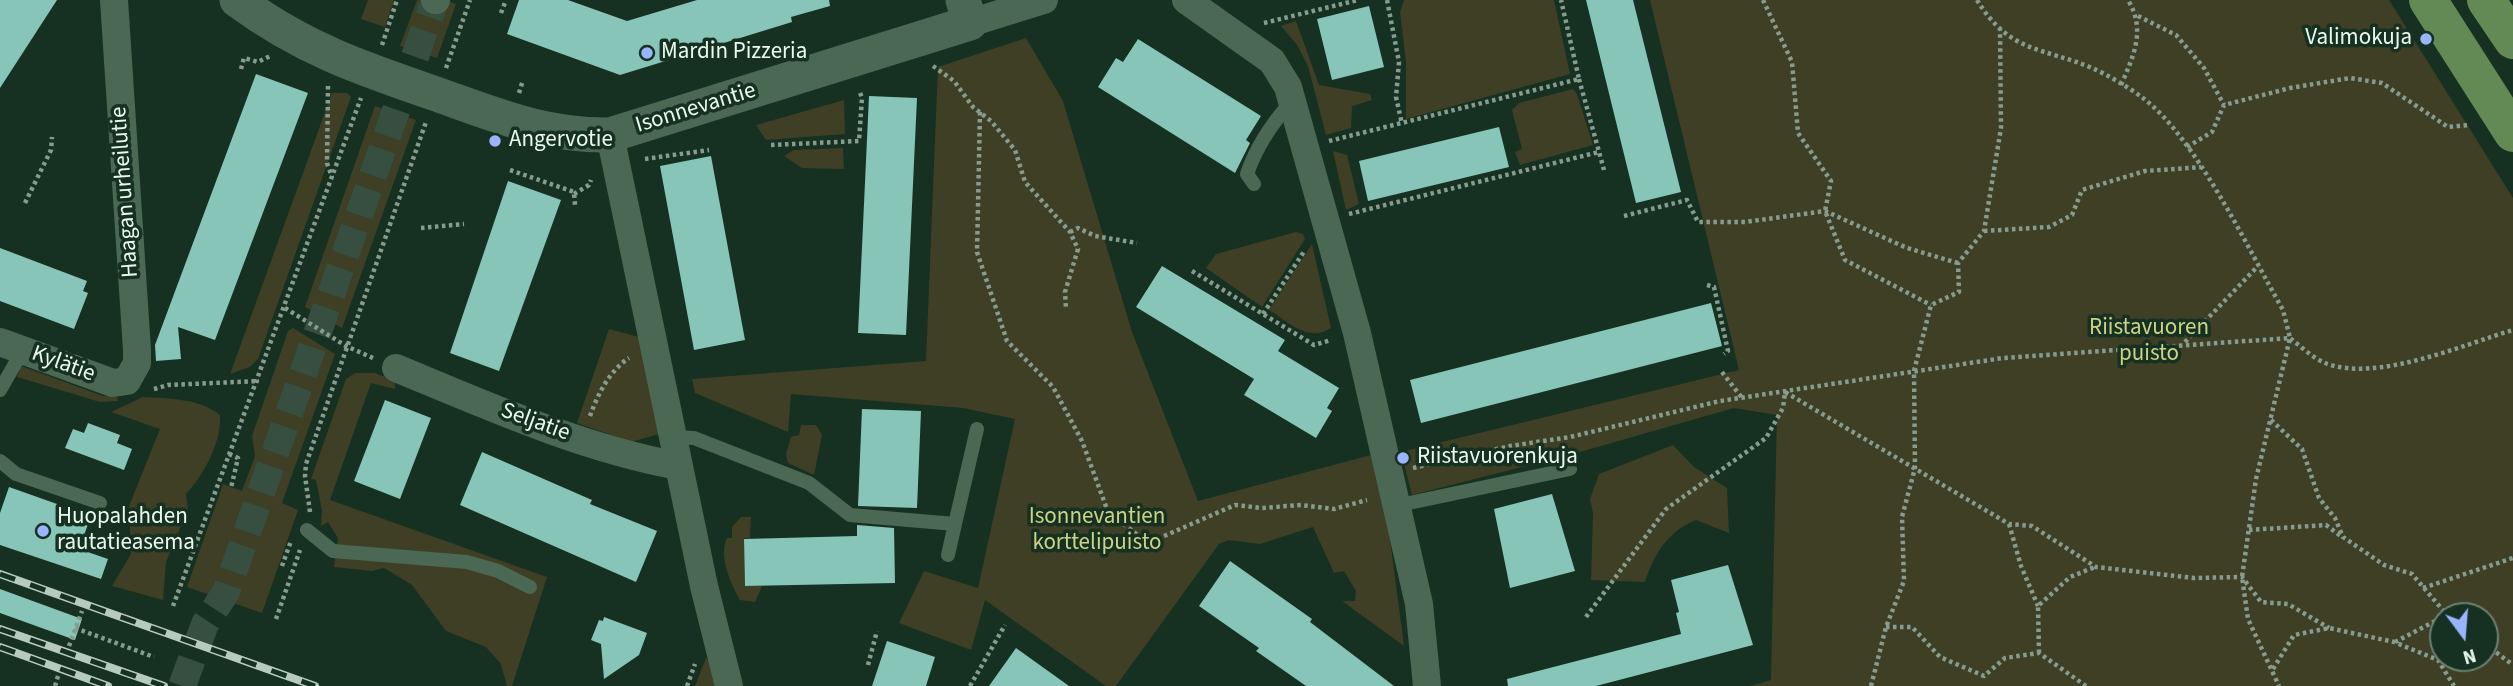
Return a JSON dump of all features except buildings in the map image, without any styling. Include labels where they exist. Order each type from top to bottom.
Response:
[{"type":"main road","points":[[2428,0],[2495,129]]},
{"type":"main road","points":[[2486,0],[2513,40]]},
{"type":"street","name":"Haagan urheilutie","points":[[114,0],[137,351],[137,363],[127,381]]},
{"type":"street","name":"Isonnevantie","points":[[237,0],[300,43],[381,75],[536,129],[580,135],[610,135],[966,12],[1044,0]]},
{"type":"street","points":[[1186,0],[1272,61],[1288,87],[1305,148],[1332,218],[1419,604],[1427,686]]},
{"type":"street","points":[[610,135],[678,466],[729,686]]},
{"type":"street","name":"Kylätie","points":[[12,346],[113,383],[127,381]]},
{"type":"street","name":"Seljatie","points":[[396,368],[632,458],[678,466]]},
{"type":"lane","points":[[1254,184],[1248,174],[1252,161],[1276,119],[1292,101]]},
{"type":"lane","points":[[0,390],[12,346]]},
{"type":"lane","points":[[948,555],[977,429]]},
{"type":"lane","points":[[673,438],[694,438],[809,484],[850,516],[955,524]]},
{"type":"lane","points":[[0,461],[16,474],[100,503]]},
{"type":"lane","points":[[1394,500],[1570,469]]},
{"type":"lane","points":[[307,530],[333,551],[467,562],[498,571],[530,587]]},
{"type":"path","points":[[382,45],[397,0]]},
{"type":"path","points":[[445,71],[470,0]]},
{"type":"path","points":[[501,13],[506,0]]},
{"type":"path","points":[[1263,23],[1358,0]]},
{"type":"path","points":[[1387,0],[1399,62],[1396,97],[1402,124]]},
{"type":"path","points":[[1561,0],[1604,170]]},
{"type":"path","points":[[1763,0],[1792,62],[1798,133],[1831,181],[1825,211],[1845,260],[1931,305]]},
{"type":"path","points":[[1977,0],[2000,29],[2029,49],[2092,68],[2143,98],[2187,147],[2201,167],[2283,310],[2290,338],[2256,479],[2242,577],[2248,619],[2279,686]]},
{"type":"path","points":[[2128,0],[2138,16],[2176,34],[2204,68],[2224,105]]},
{"type":"path","points":[[2121,85],[2137,46],[2138,16]]},
{"type":"path","points":[[1931,305],[1959,292],[1958,263],[1984,231],[2001,128],[2000,29]]},
{"type":"path","points":[[241,69],[244,58],[258,62],[267,60],[273,53]]},
{"type":"path","points":[[924,64],[945,73],[1015,150],[1025,182],[1070,232],[1078,249],[1065,292],[1066,309]]},
{"type":"path","points":[[2224,105],[2290,88],[2350,78],[2382,83],[2448,127],[2495,129]]},
{"type":"path","points":[[1305,148],[1579,79]]},
{"type":"path","points":[[520,91],[523,80]]},
{"type":"path","points":[[328,82],[327,163],[332,177]]},
{"type":"path","points":[[771,145],[859,141],[862,98],[859,89]]},
{"type":"path","points":[[173,606],[259,381],[363,94]]},
{"type":"path","points":[[2187,147],[2212,132],[2224,105]]},
{"type":"path","points":[[980,112],[976,252],[1007,341],[1053,387],[1082,441],[1108,512],[1148,543],[1235,505],[1262,508],[1301,505],[1334,509],[1394,500]]},
{"type":"path","points":[[276,619],[311,518],[304,476],[306,464],[428,118]]},
{"type":"path","points":[[25,203],[51,150],[52,137]]},
{"type":"path","points":[[645,159],[709,150]]},
{"type":"path","points":[[1263,314],[1332,218],[1599,152]]},
{"type":"path","points":[[1984,231],[2049,227],[2072,215],[2082,190],[2145,171],[2201,167]]},
{"type":"path","points":[[510,170],[574,194]]},
{"type":"path","points":[[574,194],[589,185],[593,175]]},
{"type":"path","points":[[574,194],[575,205]]},
{"type":"path","points":[[1623,216],[1687,200],[1698,222],[1745,222],[1825,211],[1907,248],[1958,263]]},
{"type":"path","points":[[421,228],[464,224]]},
{"type":"path","points":[[1070,232],[1078,228],[1096,236],[1136,243]]},
{"type":"path","points":[[2184,343],[2258,266]]},
{"type":"path","points":[[1192,271],[1314,345],[1357,333]]},
{"type":"path","points":[[1707,285],[1714,287],[1728,351],[1724,354]]},
{"type":"path","points":[[1871,686],[1886,627],[1904,581],[1902,517],[1915,468],[1914,371],[1931,305]]},
{"type":"path","points":[[285,308],[346,346]]},
{"type":"path","points":[[1446,458],[1570,437],[1742,398],[2003,358],[2184,343],[2290,338],[2323,363],[2357,370],[2398,363],[2513,330]]},
{"type":"path","points":[[581,440],[597,398],[616,366],[630,357],[654,348]]},
{"type":"path","points":[[1722,372],[1742,398]]},
{"type":"path","points":[[127,381],[136,395],[169,385],[259,381]]},
{"type":"path","points":[[1784,392],[2009,524],[2032,526],[2096,567],[2194,578],[2242,577]]},
{"type":"path","points":[[1586,617],[1667,509],[1766,439],[1783,408],[1784,392]]},
{"type":"path","points":[[2270,419],[2302,449],[2319,498],[2334,518],[2343,537]]},
{"type":"path","points":[[229,454],[238,458],[239,464],[231,488]]},
{"type":"path","points":[[2009,524],[2021,566],[2038,606],[2039,653]]},
{"type":"path","points":[[2249,530],[2326,525],[2384,565],[2412,574],[2434,602]]},
{"type":"path","points":[[282,566],[293,536]]},
{"type":"path","points":[[2423,588],[2513,558]]},
{"type":"path","points":[[2038,606],[2070,577],[2096,567]]},
{"type":"path","points":[[2242,577],[2261,602],[2287,604],[2329,628],[2394,642],[2429,656]]},
{"type":"path","points":[[69,646],[82,611]]},
{"type":"path","points":[[2394,642],[2429,624]]},
{"type":"path","points":[[970,686],[1006,625]]},
{"type":"path","points":[[1886,627],[1913,627],[1940,657],[1984,676],[2005,659],[2039,653],[2085,686]]},
{"type":"path","points":[[75,628],[153,657]]},
{"type":"path","points":[[2273,670],[2294,635],[2329,628]]},
{"type":"path","points":[[868,665],[877,631]]},
{"type":"path","points":[[55,686],[58,676]]},
{"type":"green space","points":[[368,0],[394,0],[385,27],[361,19]]},
{"type":"green space","points":[[417,0],[446,0],[456,4],[437,58],[400,46]]},
{"type":"green space","points":[[1404,0],[1554,0],[1570,74],[1406,119],[1406,62],[1400,12]]},
{"type":"green space","name":"Riistavuoren puisto","points":[[1650,0],[2389,0],[2513,198],[2513,686],[1750,686],[1771,680],[1777,415],[1734,408],[1573,454],[1412,495],[1401,452],[1739,370]]},
{"type":"green space","points":[[1296,21],[1319,85],[1370,94],[1372,100],[1352,106],[1351,128],[1326,135],[1308,66],[1297,45],[1281,26]]},
{"type":"green space","name":"Isonnevantien korttelipuisto","points":[[1026,38],[1063,101],[1132,332],[1198,501],[1371,455],[1388,524],[1404,646],[1342,601],[1355,601],[1356,591],[1344,571],[1334,573],[1313,527],[1260,544],[1229,540],[1219,544],[1116,686],[1106,686],[985,600],[971,650],[899,623],[924,571],[978,588],[1015,419],[963,408],[791,394],[788,432],[695,393],[692,379],[926,361],[938,67]]},
{"type":"green space","points":[[1573,89],[1593,145],[1520,165],[1515,152],[1522,149],[1512,110],[1519,103]]},
{"type":"green space","points":[[332,93],[347,93],[351,97],[258,359],[250,367],[230,374]]},
{"type":"green space","points":[[844,100],[845,134],[766,140],[756,125]]},
{"type":"green space","points":[[375,106],[416,120],[342,328],[305,307]]},
{"type":"green space","points":[[843,148],[844,169],[802,168],[784,156],[794,150]]},
{"type":"green space","points":[[1333,151],[1347,155],[1359,204],[1346,210]]},
{"type":"green space","points":[[1296,232],[1303,234],[1305,239],[1262,307],[1206,268],[1216,254]]},
{"type":"green space","points":[[1312,244],[1331,328],[1314,333],[1299,329],[1269,310]]},
{"type":"green space","points":[[293,328],[335,354],[282,503],[298,510],[262,613],[187,587],[223,484],[242,491],[255,456],[252,436],[288,331]]},
{"type":"green space","points":[[609,329],[639,337],[659,434],[631,442],[577,423]]},
{"type":"green space","points":[[21,366],[103,396],[117,396],[118,401],[100,402],[17,377]]},
{"type":"green space","points":[[355,373],[375,373],[395,381],[395,389],[371,383],[330,500],[547,577],[512,686],[507,686],[501,664],[486,647],[446,631],[412,585],[384,568],[372,571],[334,567],[338,538],[328,522],[321,526],[322,511],[316,480],[311,479],[346,379]]},
{"type":"green space","points":[[143,397],[194,403],[220,415],[215,446],[199,477],[186,494],[188,509],[166,562],[163,600],[112,586],[131,554],[129,506],[160,429],[111,412]]},
{"type":"green space","points":[[801,425],[816,425],[822,435],[814,475],[788,463],[786,454],[791,437],[799,435]]},
{"type":"green space","points":[[1673,445],[1694,467],[1727,488],[1729,533],[1696,520],[1677,531],[1663,545],[1645,582],[1591,580],[1593,513],[1590,499],[1599,474]]},
{"type":"green space","points":[[741,517],[751,517],[750,538],[744,538],[745,585],[762,586],[755,602],[740,600],[725,561],[727,538],[732,538],[732,527]]},
{"type":"green space","points":[[706,658],[712,661],[716,686],[695,686]]},
{"type":"tunnel","points":[[182,686],[205,624],[226,592],[435,0]]},
{"type":"railway","points":[[0,574],[315,686]]},
{"type":"railway","points":[[0,629],[164,686]]},
{"type":"railway","points":[[0,647],[108,686]]},
{"type":"place","name":"Valimokuja","points":[[2426,39]]},
{"type":"place","name":"Mardin Pizzeria","points":[[647,53]]},
{"type":"place","name":"Angervotie","points":[[495,141]]},
{"type":"place","name":"Riistavuorenkuja","points":[[1403,458]]},
{"type":"place","name":"Huopalahden rautatieasema","points":[[43,531]]}]
